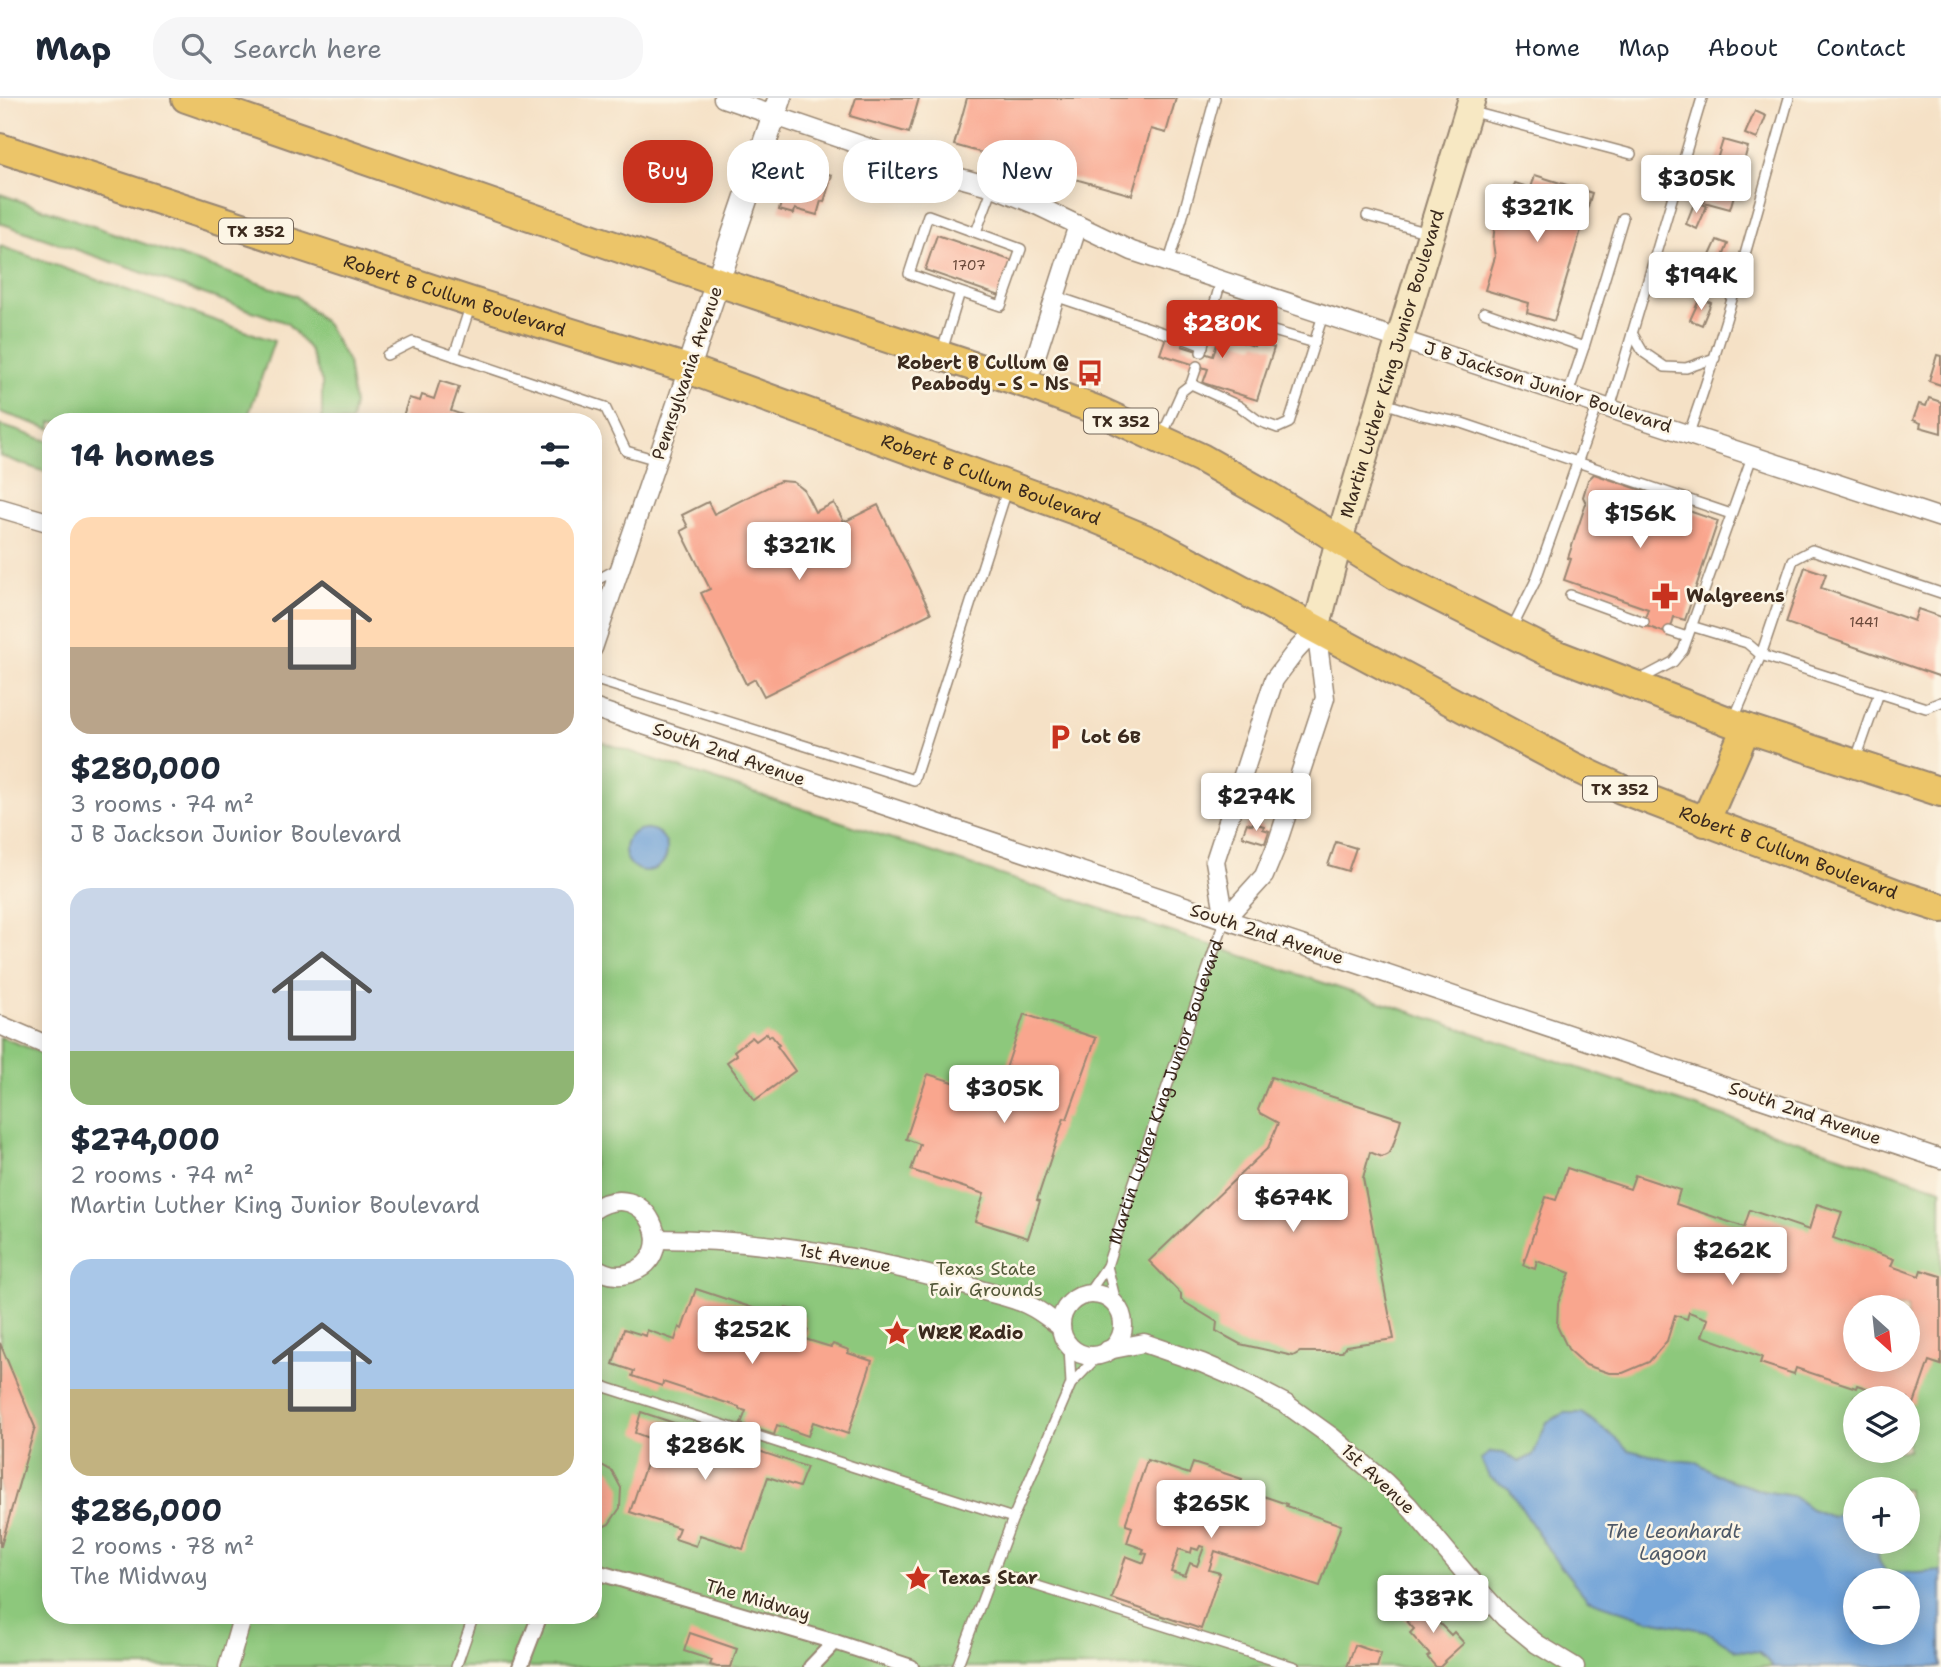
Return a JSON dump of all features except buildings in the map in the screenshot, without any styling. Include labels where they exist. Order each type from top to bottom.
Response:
[{"type":"main road","name":"TX 352","points":[[186,98],[238,106],[718,282],[1027,384],[1099,411],[1201,458],[1270,496],[1397,576],[1547,651],[1739,725],[1941,792]]},
{"type":"main road","name":"Martin Luther King Junior Boulevard","points":[[1316,629],[1379,402],[1470,104]]},
{"type":"main road","name":"Robert B Cullum Boulevard","points":[[0,148],[472,302],[688,369],[1083,513],[1157,544],[1621,789],[1900,895],[1941,908]]},
{"type":"main road","points":[[1704,821],[1739,725]]},
{"type":"street","name":"J B Jackson Junior Boulevard","points":[[723,98],[777,107],[942,173],[977,183]]},
{"type":"street","name":"Pennsylvania Avenue","points":[[602,622],[777,107]]},
{"type":"street","name":"J B Jackson Junior Boulevard","points":[[1032,203],[1132,251],[1168,264],[1941,517]]},
{"type":"street","points":[[1027,384],[1078,225]]},
{"type":"street","points":[[0,508],[42,520]]},
{"type":"street","name":"Martin Luther King Junior Boulevard","points":[[1225,919],[1214,861],[1274,680],[1316,629]]},
{"type":"street","name":"Martin Luther King Junior Boulevard","points":[[1225,919],[1264,876],[1325,698],[1316,629]]},
{"type":"street","name":"South 2nd Avenue","points":[[602,711],[1941,1159]]},
{"type":"street","points":[[0,1025],[42,1043]]},
{"type":"street","points":[[602,1203],[629,1201],[640,1207],[649,1216],[656,1239],[647,1262],[638,1270],[626,1275],[602,1272]]},
{"type":"street","name":"1st Avenue","points":[[656,1239],[694,1239],[774,1246],[881,1264],[944,1278],[1030,1306],[1061,1327]]},
{"type":"street","points":[[1101,1295],[1110,1299],[1119,1310],[1144,1343],[1088,1355],[1069,1346],[1063,1337],[1062,1317],[1066,1307],[1080,1297],[1101,1295]]},
{"type":"street","name":"1st Avenue","points":[[1030,1306],[1080,1297]]},
{"type":"street","points":[[1103,1353],[1116,1343],[1121,1334],[1123,1324],[1119,1310]]},
{"type":"street","name":"1st Avenue","points":[[1144,1343],[1202,1363],[1262,1391],[1286,1404],[1332,1437],[1359,1458],[1408,1505],[1504,1617],[1537,1644],[1575,1667]]},
{"type":"street","name":"The Midway","points":[[602,1574],[911,1667]]},
{"type":"street","points":[[228,1667],[240,1624]]},
{"type":"street","points":[[520,1667],[537,1624]]},
{"type":"street","points":[[811,1667],[835,1642]]},
{"type":"lane","points":[[1168,264],[1215,98]]},
{"type":"lane","points":[[1510,633],[1535,582],[1578,461],[1604,406],[1632,333],[1702,98]]},
{"type":"lane","points":[[1689,433],[1743,265],[1789,98]]},
{"type":"lane","points":[[1470,104],[1631,155]]},
{"type":"lane","points":[[976,232],[987,203]]},
{"type":"lane","points":[[928,215],[1021,249],[1001,306],[960,292],[909,274],[928,215]]},
{"type":"lane","points":[[1367,216],[1430,233]]},
{"type":"lane","points":[[1568,394],[1623,218]]},
{"type":"lane","points":[[1185,339],[1202,349],[1221,281]]},
{"type":"lane","points":[[940,356],[960,292]]},
{"type":"lane","points":[[1055,296],[1167,334]]},
{"type":"lane","points":[[454,356],[472,302]]},
{"type":"lane","points":[[1483,312],[1584,347]]},
{"type":"lane","points":[[1191,384],[1239,406],[1259,421],[1278,428],[1289,423],[1323,315]]},
{"type":"lane","points":[[1209,323],[1231,331],[1256,326],[1315,343]]},
{"type":"lane","points":[[1632,333],[1643,352],[1665,367],[1686,368],[1715,358]]},
{"type":"lane","points":[[387,355],[413,342],[606,407],[626,450],[657,460]]},
{"type":"lane","points":[[1161,439],[1182,391],[1191,384],[1197,366]]},
{"type":"lane","points":[[1379,402],[1462,423],[1731,514]]},
{"type":"lane","points":[[1632,684],[1673,662],[1683,650],[1752,454]]},
{"type":"lane","points":[[602,682],[914,780],[1009,485]]},
{"type":"lane","points":[[1739,725],[1793,560],[1812,550],[1941,593]]},
{"type":"lane","points":[[602,577],[621,567]]},
{"type":"lane","points":[[1570,595],[1644,622]]},
{"type":"lane","points":[[1691,626],[1746,643],[1761,655],[1926,708],[1941,702]]},
{"type":"lane","points":[[1669,631],[1687,637]]},
{"type":"lane","points":[[1854,764],[1879,693]]},
{"type":"lane","points":[[1236,795],[1288,810]]},
{"type":"lane","name":"Martin Luther King Junior Boulevard","points":[[1107,1266],[1225,919]]},
{"type":"lane","points":[[1080,1297],[1107,1266]]},
{"type":"lane","points":[[1107,1266],[1119,1310]]},
{"type":"lane","points":[[1069,1346],[1071,1384]]},
{"type":"lane","points":[[957,1667],[1013,1518],[1071,1384],[1103,1353]]},
{"type":"lane","points":[[602,1385],[1013,1518]]},
{"type":"lane","points":[[993,1572],[1295,1667]]},
{"type":"lane","points":[[456,1667],[471,1624]]},
{"type":"green space","points":[[0,194],[296,296],[327,325],[348,362],[354,404],[352,413],[322,413],[322,382],[310,350],[287,323],[0,223]]},
{"type":"green space","points":[[0,246],[274,341],[249,413],[42,413],[42,426],[0,412]]},
{"type":"green space","points":[[0,425],[42,439],[42,471],[0,456]]},
{"type":"green space","name":"Texas State Fair Grounds","points":[[602,742],[1941,1189],[1941,1667],[0,1667],[0,1037],[42,1053],[42,1624],[602,1624]]},
{"type":"water","points":[[646,829],[661,835],[667,850],[661,865],[646,871],[631,865],[625,850],[631,835]]},
{"type":"water","name":"The Leonhardt Lagoon","points":[[1564,1413],[1582,1413],[1628,1450],[1671,1460],[1696,1462],[1724,1478],[1763,1491],[1793,1496],[1811,1509],[1832,1517],[1843,1510],[1843,1554],[1878,1554],[1883,1568],[1843,1568],[1843,1645],[1920,1645],[1920,1573],[1941,1571],[1941,1667],[1773,1667],[1759,1652],[1736,1650],[1706,1631],[1645,1619],[1587,1599],[1554,1558],[1509,1489],[1489,1477],[1481,1459],[1491,1452],[1503,1453],[1519,1462],[1533,1455],[1547,1422]]},
{"type":"place","name":"Robert B Cullum @ Peabody - S - NS","points":[[1090,373]]},
{"type":"place","name":"Walgreens","points":[[1665,596]]},
{"type":"place","name":"Lot 6B","points":[[1060,737]]},
{"type":"place","name":"WRR Radio","points":[[897,1333]]},
{"type":"place","name":"Texas Star","points":[[918,1578]]}]
